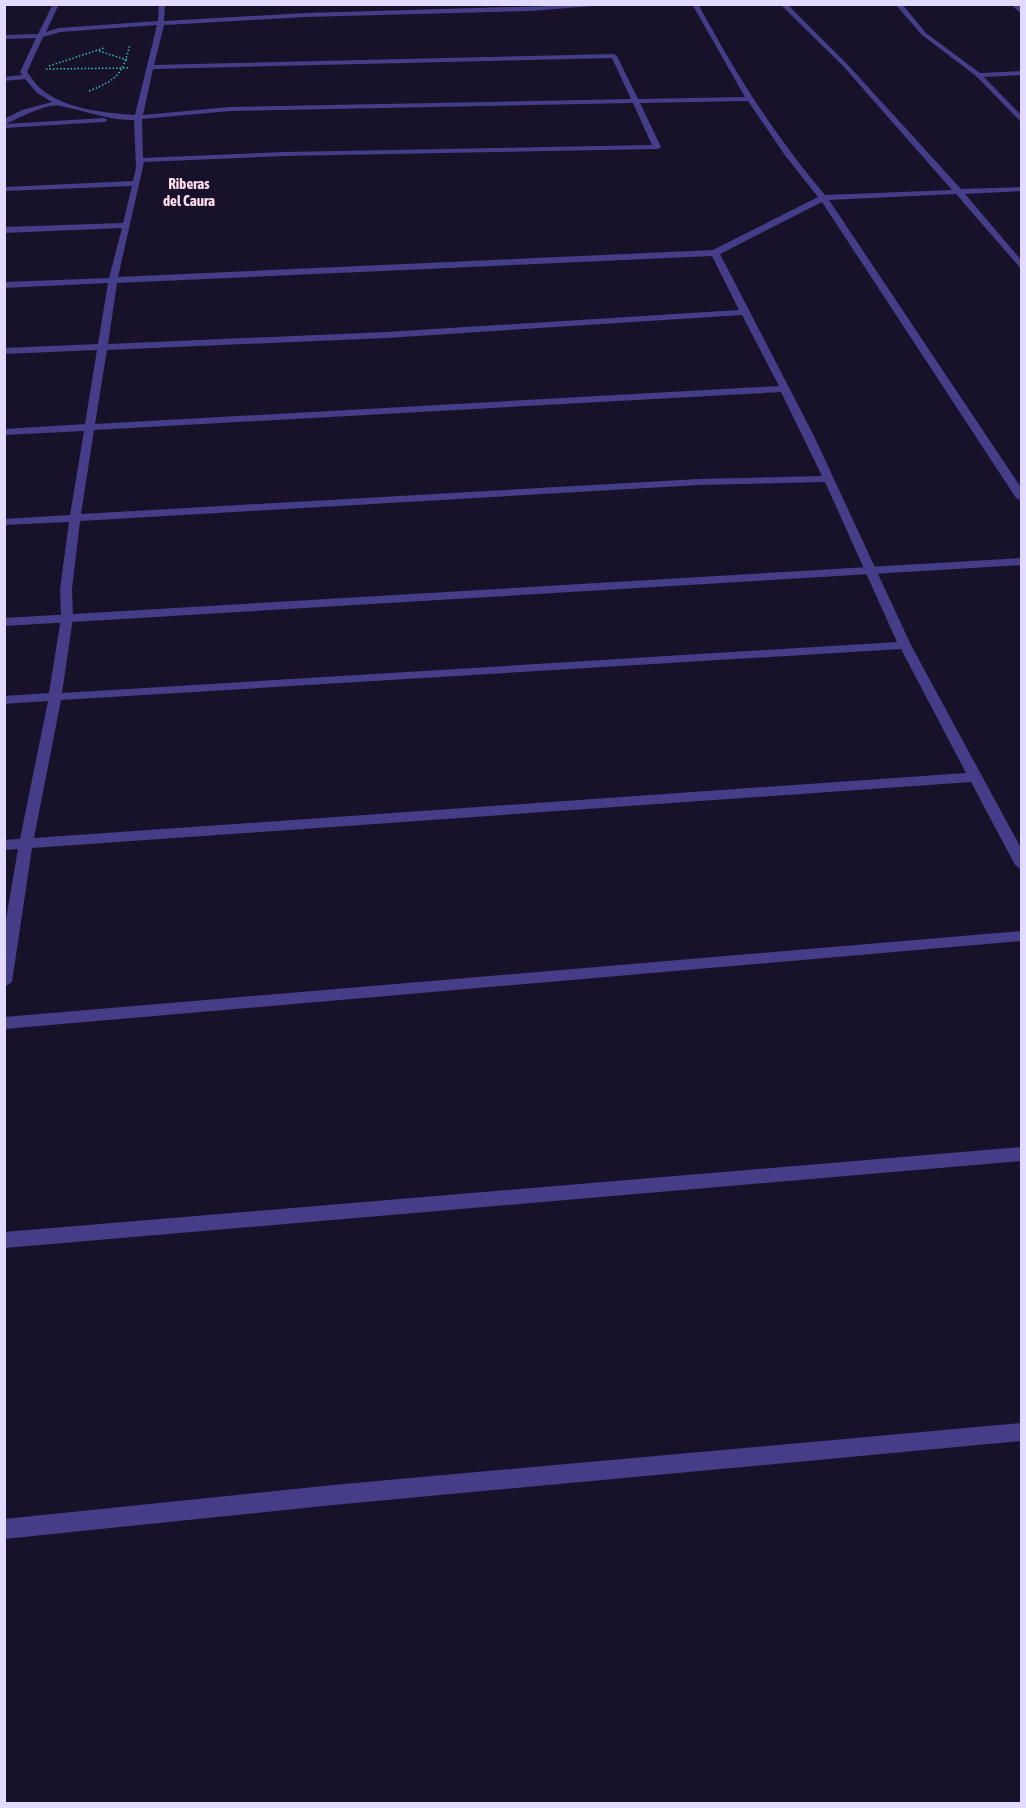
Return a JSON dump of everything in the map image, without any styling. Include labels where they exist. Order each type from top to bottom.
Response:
[{"type":"street","points":[[36,97],[25,74],[56,4]]},
{"type":"street","points":[[4,982],[26,843],[55,697],[67,618],[66,589],[75,518],[113,281],[140,160],[138,118],[161,23],[162,4]]},
{"type":"street","points":[[4,37],[40,36],[59,30],[161,23],[386,13],[509,11],[615,4]]},
{"type":"street","points":[[695,4],[728,66],[796,167],[824,198],[1022,498]]},
{"type":"street","points":[[783,4],[853,74],[1022,267]]},
{"type":"street","points":[[897,4],[924,34],[978,75],[1022,121]]},
{"type":"street","points":[[1013,4],[1022,12]]},
{"type":"street","points":[[140,160],[284,154],[657,147],[614,56],[150,67]]},
{"type":"street","points":[[978,75],[1022,73]]},
{"type":"street","points":[[4,79],[25,74]]},
{"type":"street","points":[[36,97],[79,110],[138,118]]},
{"type":"street","points":[[25,112],[36,97]]},
{"type":"street","points":[[4,124],[138,118],[230,110],[565,101],[635,103],[752,99]]},
{"type":"street","points":[[4,124],[25,112],[71,100]]},
{"type":"street","points":[[25,112],[29,124]]},
{"type":"street","points":[[4,189],[136,183]]},
{"type":"street","points":[[4,285],[715,253],[824,198],[1022,189]]},
{"type":"street","points":[[4,230],[127,225]]},
{"type":"street","points":[[715,253],[829,479],[905,645],[1022,866]]},
{"type":"street","points":[[4,351],[304,339],[746,312]]},
{"type":"street","points":[[4,432],[785,389]]},
{"type":"street","points":[[4,522],[699,482],[829,479]]},
{"type":"street","points":[[4,622],[1022,561]]},
{"type":"street","points":[[4,700],[905,645]]},
{"type":"street","points":[[4,845],[974,777]]},
{"type":"street","points":[[4,1023],[1022,936]]},
{"type":"street","points":[[4,1240],[1022,1154]]},
{"type":"street","points":[[4,1529],[333,1495],[1022,1432]]},
{"type":"path","points":[[71,100],[114,81],[122,68],[133,37],[128,30],[119,26]]},
{"type":"path","points":[[86,48],[150,67]]},
{"type":"path","points":[[25,74],[106,48]]},
{"type":"path","points":[[25,74],[150,67]]},
{"type":"district","name":"Riberas del Caura","points":[[189,192]]}]
